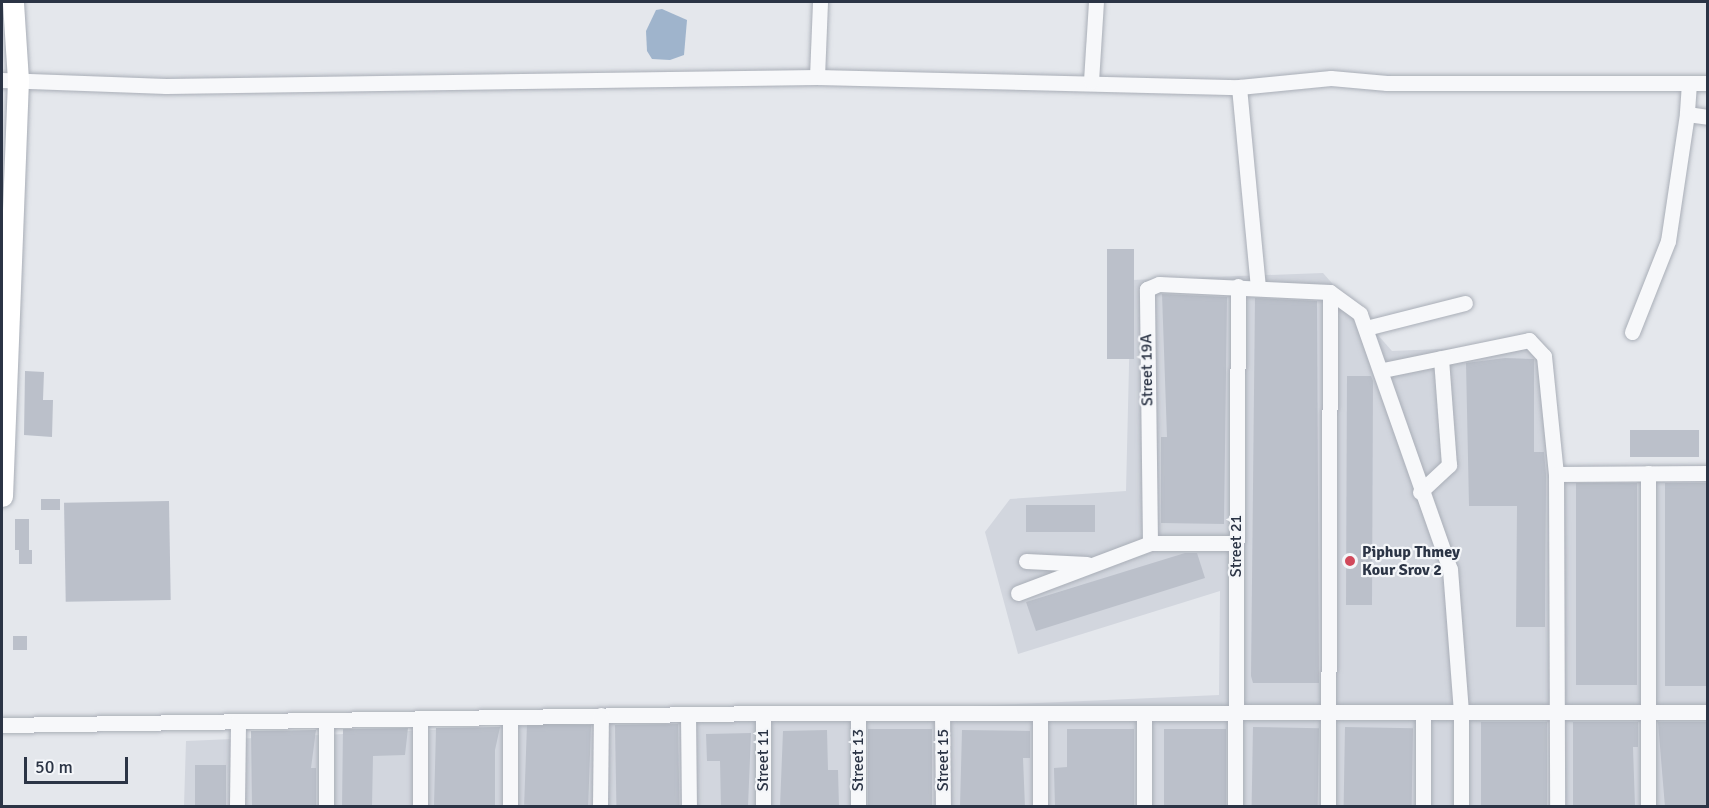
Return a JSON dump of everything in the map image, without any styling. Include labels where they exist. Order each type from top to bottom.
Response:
[{"type":"highway","points":[[2,496],[13,2]]},
{"type":"street","points":[[817,77],[820,2]]},
{"type":"street","points":[[1091,81],[1096,2]]},
{"type":"street","points":[[10,80],[166,86],[817,77],[1091,81],[1239,87],[1331,78],[1707,82]]},
{"type":"street","points":[[1632,332],[1668,241],[1687,114],[1689,82]]},
{"type":"street","points":[[1239,87],[1258,287]]},
{"type":"street","points":[[1687,114],[1707,117]]},
{"type":"street","name":"Street 19A","points":[[1150,543],[1147,289],[1159,284],[1238,286]]},
{"type":"street","points":[[1238,286],[1330,292],[1360,314],[1366,328],[1383,370],[1420,492],[1450,569],[1461,712],[1461,807]]},
{"type":"street","name":"Street 21","points":[[1235,807],[1238,286]]},
{"type":"street","points":[[1328,807],[1330,292]]},
{"type":"street","points":[[1366,328],[1466,303]]},
{"type":"street","points":[[1383,370],[1529,340],[1538,345],[1544,356],[1556,474],[1557,807]]},
{"type":"street","points":[[1420,492],[1449,465],[1441,358]]},
{"type":"street","points":[[1648,473],[1648,807]]},
{"type":"street","points":[[1556,474],[1707,473]]},
{"type":"street","points":[[1018,593],[1150,543],[1236,543]]},
{"type":"street","points":[[1026,561],[1093,564]]},
{"type":"street","points":[[1423,807],[1424,712]]},
{"type":"street","points":[[2,725],[763,713],[1707,712]]},
{"type":"street","name":"Street 11","points":[[763,713],[763,807]]},
{"type":"street","name":"Street 13","points":[[858,713],[858,807]]},
{"type":"street","name":"Street 15","points":[[942,713],[943,807]]},
{"type":"street","points":[[1040,713],[1040,807]]},
{"type":"street","points":[[1144,713],[1144,807]]},
{"type":"street","points":[[688,714],[688,807]]},
{"type":"street","points":[[600,807],[601,716]]},
{"type":"street","points":[[510,717],[510,807]]},
{"type":"street","points":[[420,718],[420,807]]},
{"type":"street","points":[[326,720],[326,807]]},
{"type":"street","points":[[237,807],[238,721]]},
{"type":"shaded area","name":"Piphup Thmey Kour Srov 2","points":[[1323,273],[1392,351],[1538,345],[1557,474],[1707,478],[1707,806],[184,806],[186,741],[1219,695],[1220,591],[1018,654],[985,532],[1010,499],[1126,491],[1131,280]]},
{"type":"water","points":[[662,9],[687,20],[684,55],[670,60],[652,59],[647,51],[646,31],[656,10]]},
{"type":"building","points":[[1107,249],[1134,249],[1134,359],[1107,359]]},
{"type":"building","points":[[1162,294],[1227,297],[1224,524],[1161,523],[1161,437],[1167,437]]},
{"type":"building","points":[[1255,298],[1317,301],[1319,683],[1253,683],[1251,676]]},
{"type":"building","points":[[1505,358],[1534,359],[1534,452],[1544,452],[1546,474],[1545,627],[1516,627],[1517,506],[1469,506],[1466,363]]},
{"type":"building","points":[[25,371],[44,372],[43,400],[53,400],[52,437],[24,435]]},
{"type":"building","points":[[1347,376],[1371,376],[1373,381],[1372,605],[1346,605]]},
{"type":"building","points":[[1630,430],[1699,430],[1699,457],[1630,457]]},
{"type":"building","points":[[1576,483],[1637,483],[1637,685],[1576,685]]},
{"type":"building","points":[[1665,483],[1707,483],[1707,686],[1665,686]]},
{"type":"building","points":[[41,499],[60,499],[60,510],[41,510]]},
{"type":"building","points":[[169,501],[171,600],[66,602],[64,503]]},
{"type":"building","points":[[1026,505],[1095,505],[1095,532],[1026,532]]},
{"type":"building","points":[[15,519],[29,519],[29,550],[15,550]]},
{"type":"building","points":[[19,550],[32,550],[32,564],[19,564]]},
{"type":"building","points":[[1185,553],[1197,553],[1205,578],[1036,631],[1026,602]]},
{"type":"building","points":[[13,636],[27,636],[27,650],[13,650]]},
{"type":"building","points":[[1481,722],[1547,722],[1547,806],[1481,806]]},
{"type":"building","points":[[1573,722],[1638,722],[1638,747],[1633,747],[1635,807],[1573,807]]},
{"type":"building","points":[[1658,722],[1707,722],[1707,807],[1665,807]]},
{"type":"building","points":[[527,723],[591,725],[588,806],[524,805]]},
{"type":"building","points":[[678,724],[679,806],[616,806],[615,725]]},
{"type":"building","points":[[500,727],[495,750],[495,807],[434,807],[436,728]]},
{"type":"building","points":[[1253,727],[1319,728],[1318,806],[1252,806]]},
{"type":"building","points":[[1345,727],[1413,728],[1412,806],[1344,806]]},
{"type":"building","points":[[408,728],[405,755],[373,756],[372,807],[342,807],[343,729]]},
{"type":"building","points":[[868,729],[932,729],[932,806],[868,806]]},
{"type":"building","points":[[1067,729],[1134,729],[1134,807],[1055,807],[1054,768],[1067,767]]},
{"type":"building","points":[[1164,729],[1226,729],[1226,806],[1164,806]]},
{"type":"building","points":[[316,730],[311,768],[316,768],[316,807],[252,807],[251,731]]},
{"type":"building","points":[[827,730],[828,770],[838,770],[839,807],[780,807],[783,731]]},
{"type":"building","points":[[962,730],[1030,731],[1030,758],[1023,758],[1025,807],[960,807]]},
{"type":"building","points":[[751,733],[748,807],[721,807],[720,761],[707,761],[706,734]]},
{"type":"building","points":[[195,765],[226,765],[226,806],[195,806]]},
{"type":"place","name":"Piphup Thmey Kour Srov 2","points":[[1350,561]]}]
